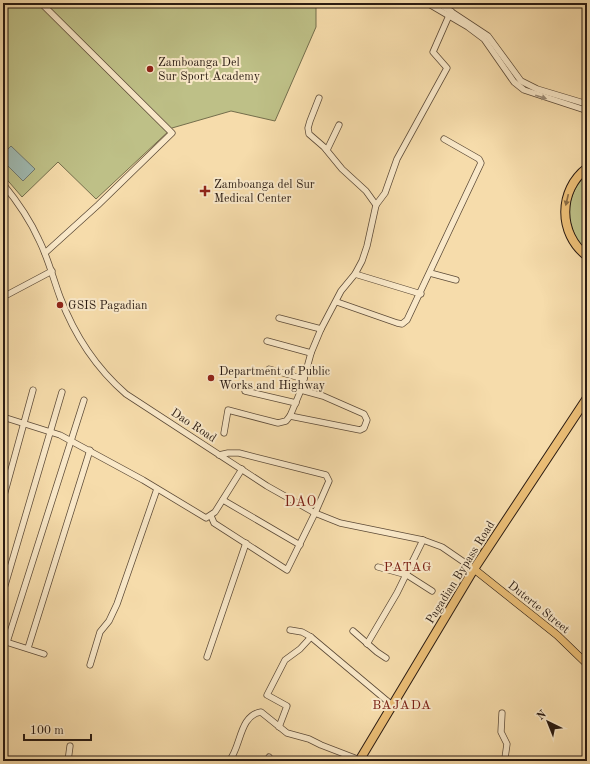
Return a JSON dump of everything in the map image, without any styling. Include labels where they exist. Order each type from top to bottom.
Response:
[{"type":"highway","points":[[587,168],[571,186],[566,200],[565,215],[570,236],[578,248],[587,256]]},
{"type":"highway","name":"Pagadian Bypass Road","points":[[360,761],[474,569],[587,398]]},
{"type":"main road","name":"Duterte Street","points":[[474,569],[557,635],[587,664]]},
{"type":"street","points":[[41,3],[172,133],[98,205],[45,253]]},
{"type":"street","points":[[427,3],[450,14],[488,36],[521,82],[537,89],[587,104]]},
{"type":"street","points":[[438,3],[450,14],[484,39],[514,82],[524,90],[582,109],[587,108]]},
{"type":"street","points":[[224,433],[228,410],[278,423],[286,421],[290,416],[301,390],[311,353],[321,329],[337,302],[342,289],[355,274],[367,246],[376,206],[385,193],[397,159],[447,68],[433,52],[450,14]]},
{"type":"street","points":[[319,98],[310,121],[308,131],[327,150],[342,169],[366,191],[376,206]]},
{"type":"street","points":[[327,150],[339,125]]},
{"type":"street","points":[[337,302],[402,324],[407,320],[421,294],[444,239],[481,163],[479,159],[444,139]]},
{"type":"street","name":"Dao Road","points":[[3,184],[31,225],[45,253],[60,297],[76,330],[93,359],[107,375],[131,397],[219,455],[315,513],[340,523],[423,540],[442,547],[474,569]]},
{"type":"street","points":[[3,297],[52,271]]},
{"type":"street","points":[[355,274],[421,294]]},
{"type":"street","points":[[430,274],[456,280]]},
{"type":"street","points":[[279,318],[321,329]]},
{"type":"street","points":[[267,341],[311,353]]},
{"type":"street","points":[[268,369],[304,379]]},
{"type":"street","points":[[3,499],[33,390]]},
{"type":"street","points":[[290,416],[360,430],[364,428],[367,420],[364,414],[323,396],[301,390]]},
{"type":"street","points":[[245,391],[296,403]]},
{"type":"street","points":[[3,592],[52,431],[62,392]]},
{"type":"street","points":[[44,654],[5,641],[84,400]]},
{"type":"street","points":[[3,417],[52,431],[90,450],[204,517],[211,516],[223,500],[242,469]]},
{"type":"street","points":[[28,648],[90,450]]},
{"type":"street","points":[[211,516],[214,523],[246,542],[286,570],[300,545],[328,486],[328,477],[326,474],[238,453],[228,452],[219,455]]},
{"type":"street","points":[[90,665],[100,632],[109,621],[117,604],[157,489]]},
{"type":"street","points":[[223,500],[300,545]]},
{"type":"street","points":[[367,644],[407,575],[423,540]]},
{"type":"street","points":[[207,657],[246,542]]},
{"type":"street","points":[[378,567],[407,575],[432,591]]},
{"type":"street","points":[[290,630],[302,632],[311,637],[392,705]]},
{"type":"street","points":[[353,631],[386,658]]},
{"type":"street","points":[[279,727],[286,706],[267,695],[285,660],[300,649],[311,637]]},
{"type":"street","points":[[229,761],[237,749],[246,722],[256,713],[263,713],[279,727],[293,735],[309,739],[321,746],[360,761]]},
{"type":"street","points":[[502,713],[500,728],[507,744],[505,758],[507,761]]},
{"type":"street","points":[[68,761],[70,746]]},
{"type":"green space","name":"Zamboanga Del Sur Sport Academy","points":[[3,3],[316,3],[316,27],[275,121],[231,111],[172,128],[96,199],[58,162],[22,197],[3,175]]},
{"type":"green space","points":[[587,174],[587,253],[574,234],[569,213],[573,193]]},
{"type":"water","points":[[11,146],[35,169],[23,181],[3,161],[3,154]]},
{"type":"place","name":"Zamboanga Del Sur Sport Academy","points":[[150,69]]},
{"type":"place","name":"Zamboanga del Sur Medical Center","points":[[205,191]]},
{"type":"place","name":"GSIS Pagadian","points":[[60,305]]},
{"type":"place","name":"Department of Public Works and Highway","points":[[211,378]]},
{"type":"district","name":"DAO","points":[[301,501]]},
{"type":"district","name":"PATAG","points":[[408,566]]},
{"type":"district","name":"BAJADA","points":[[402,704]]}]
